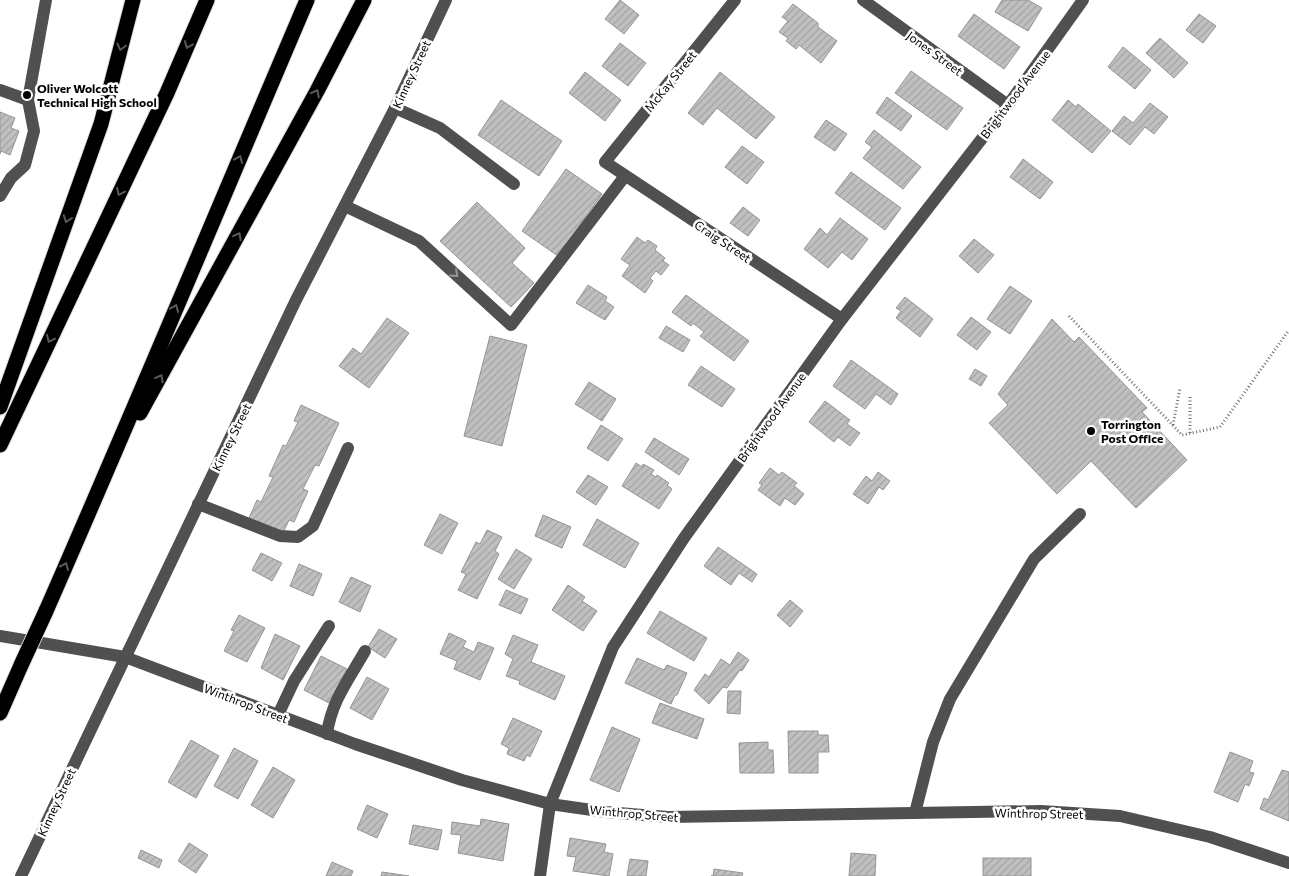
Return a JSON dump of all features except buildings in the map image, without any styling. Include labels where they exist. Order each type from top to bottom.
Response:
[{"type":"highway","points":[[0,407],[101,124],[133,0]]},
{"type":"highway","points":[[0,445],[167,93],[208,0]]},
{"type":"highway","points":[[0,713],[102,483],[307,0]]},
{"type":"highway","points":[[102,483],[317,91],[364,0]]},
{"type":"street","points":[[0,196],[11,178],[25,165],[34,131],[28,100],[46,0]]},
{"type":"street","name":"Kinney Street","points":[[21,876],[296,300],[396,108],[446,0]]},
{"type":"street","name":"McKay Street","points":[[605,162],[735,0]]},
{"type":"street","name":"Jones Street","points":[[863,0],[1008,105]]},
{"type":"street","name":"Brightwood Avenue","points":[[540,876],[550,804],[613,647],[684,538],[842,319],[1008,105],[1083,0]]},
{"type":"street","points":[[0,90],[28,100]]},
{"type":"street","points":[[396,108],[440,128],[514,184]]},
{"type":"street","name":"Craig Street","points":[[605,162],[842,319]]},
{"type":"street","points":[[345,206],[419,241],[511,325],[626,176]]},
{"type":"street","points":[[198,504],[280,536],[298,537],[313,526],[348,448]]},
{"type":"street","points":[[915,813],[933,742],[950,699],[1034,559],[1080,514]]},
{"type":"street","points":[[278,715],[294,681],[329,626]]},
{"type":"street","name":"Winthrop Street","points":[[0,636],[125,657],[327,734],[462,780],[550,804],[606,812],[668,817],[1041,811],[1120,816],[1210,837],[1289,863]]},
{"type":"street","points":[[327,734],[329,717],[333,706],[365,651]]},
{"type":"path","points":[[1069,316],[1182,435],[1220,427],[1289,330]]},
{"type":"path","points":[[1173,425],[1180,388]]},
{"type":"path","points":[[1190,395],[1190,433]]},
{"type":"place","name":"Oliver Wolcott Technical High School","points":[[27,95]]},
{"type":"place","name":"Torrington Post Office","points":[[1091,431]]}]
